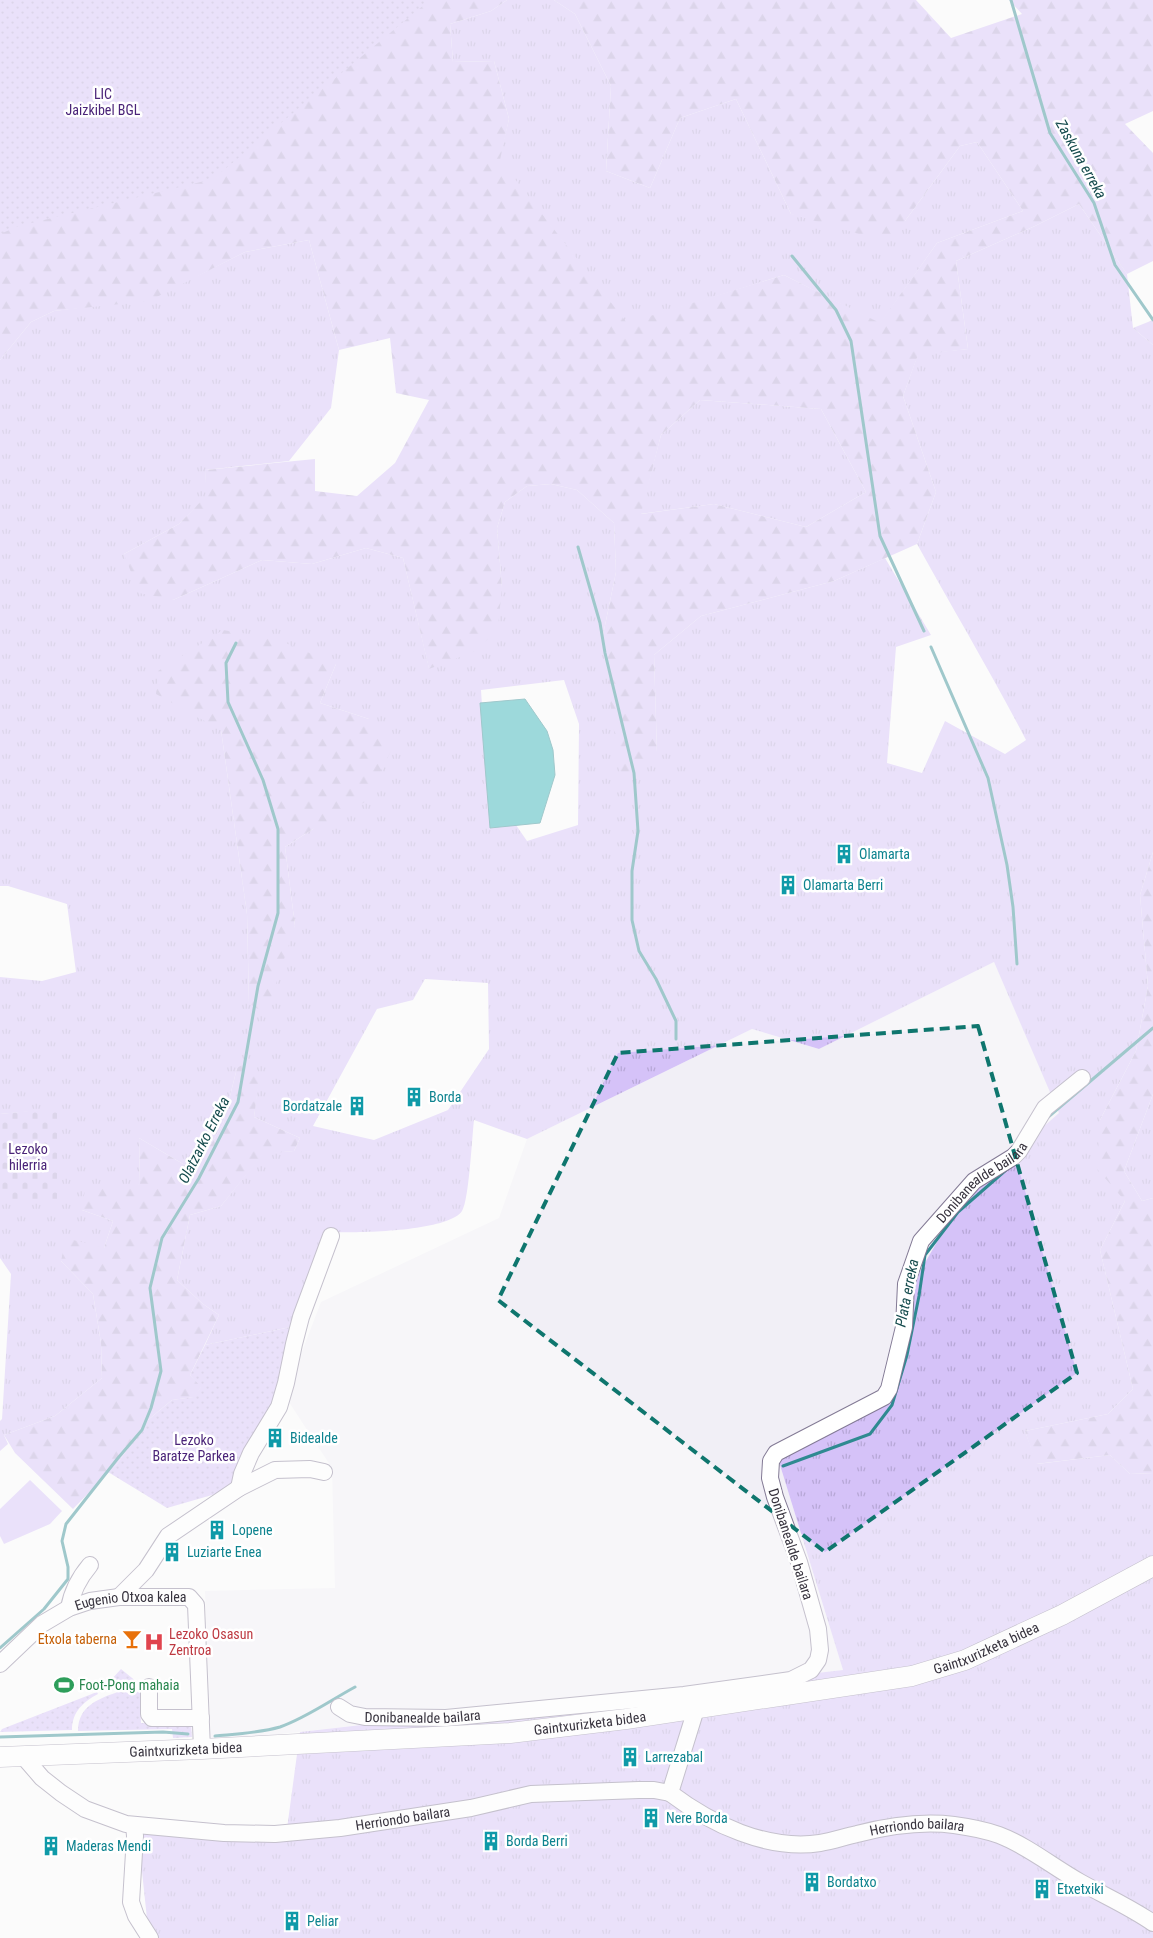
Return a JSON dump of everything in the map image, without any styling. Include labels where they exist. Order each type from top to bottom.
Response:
[{"type":"main road","name":"Gaintxurizketa bidea","points":[[0,1757],[202,1750],[510,1733],[696,1709],[852,1686],[912,1676],[965,1660],[1062,1615],[1153,1566]]},
{"type":"street","name":"Donibanealde bailara","points":[[339,1707],[350,1714],[365,1717],[446,1718],[684,1695],[790,1680],[811,1670],[818,1660],[820,1650],[818,1629],[799,1562],[775,1497],[770,1478],[771,1461],[776,1453],[884,1396],[889,1389],[904,1327],[906,1284],[921,1241],[974,1182],[1013,1157],[1019,1151],[1045,1108],[1082,1078]]},
{"type":"street","points":[[239,1488],[250,1453],[279,1407],[301,1317],[331,1236]]},
{"type":"street","points":[[119,1597],[146,1570],[168,1536],[239,1488],[275,1470],[310,1469],[324,1472]]},
{"type":"street","name":"Eugenio Otxoa kalea","points":[[69,1608],[74,1588],[90,1565]]},
{"type":"street","name":"Eugenio Otxoa kalea","points":[[0,1664],[42,1624],[69,1608],[90,1601],[119,1597],[189,1597],[195,1601],[197,1612],[202,1750]]},
{"type":"street","points":[[149,1687],[149,1714],[152,1718],[201,1718]]},
{"type":"street","points":[[670,1792],[696,1709]]},
{"type":"street","name":"Herriondo bailara","points":[[23,1756],[42,1778],[60,1793],[85,1809],[126,1824],[224,1833],[275,1834],[340,1828],[402,1820],[531,1794],[639,1790],[670,1792],[703,1814],[739,1832],[773,1843],[789,1845],[819,1843],[883,1828],[910,1824],[953,1825],[998,1834],[1031,1851],[1080,1882],[1141,1914],[1153,1923]]},
{"type":"street","points":[[134,1825],[131,1902],[136,1916],[150,1938]]},
{"type":"highlighted area","points":[[978,1026],[1077,1373],[825,1552],[498,1300],[618,1053]]},
{"type":"shaded area","points":[[994,962],[1060,1113],[962,1199],[912,1285],[908,1356],[885,1397],[776,1452],[843,1670],[211,1742],[205,1591],[335,1588],[332,1468],[285,1396],[321,1302],[499,1218],[527,1139],[752,1029],[819,1049]]},
{"type":"green space","points":[[0,0],[507,0],[491,11],[450,24],[453,62],[494,61],[509,119],[500,160],[627,323],[784,275],[880,323],[937,243],[1023,211],[977,142],[960,146],[905,221],[886,242],[791,214],[736,99],[680,118],[650,188],[606,171],[611,86],[575,14],[554,0],[916,0],[951,38],[1022,14],[1009,0],[1153,0],[1153,111],[1125,124],[1153,153],[1153,261],[1127,274],[1079,204],[956,261],[968,349],[918,355],[903,396],[936,492],[917,544],[834,581],[701,616],[654,655],[657,753],[621,785],[602,640],[616,572],[614,523],[577,490],[551,484],[527,486],[505,502],[497,528],[502,587],[498,627],[478,650],[429,669],[403,558],[366,548],[312,564],[262,560],[173,600],[139,593],[124,554],[179,524],[206,496],[205,470],[315,459],[315,491],[357,496],[395,463],[429,400],[396,393],[390,338],[339,350],[309,240],[245,252],[149,301],[54,311],[31,322],[0,360]],"holes":[[[700,400],[821,409],[866,492],[806,527],[714,504],[641,514],[661,435]]]},
{"type":"green space","name":"LIC Jaizkibel BGL","points":[[0,0],[430,0],[213,179],[19,226],[0,234]]},
{"type":"green space","points":[[507,0],[554,0],[575,14],[611,86],[606,171],[650,188],[680,118],[736,99],[791,214],[905,221],[960,146],[977,142],[1023,211],[937,243],[880,324],[784,275],[627,324],[499,160],[509,119],[494,61],[453,62],[450,24],[491,11]]},
{"type":"green space","points":[[1079,204],[1127,274],[1133,328],[1153,345],[1153,852],[1140,895],[1148,986],[1136,1051],[1100,1120],[1125,1201],[1100,1250],[1133,1389],[1108,1414],[1025,1431],[1037,1464],[1110,1455],[1130,1474],[1153,1473],[1153,1938],[149,1938],[137,1824],[286,1836],[300,1732],[843,1670],[776,1452],[885,1397],[908,1356],[912,1285],[962,1199],[1059,1113],[994,962],[819,1049],[752,1029],[527,1139],[474,1120],[468,1182],[462,1211],[453,1218],[421,1227],[400,1230],[331,1232],[295,1326],[205,1345],[219,1315],[203,1304],[177,1280],[190,1215],[221,1206],[263,1153],[294,1151],[300,1138],[254,1117],[259,1074],[237,1068],[223,1124],[195,1171],[139,1138],[140,1184],[82,1210],[113,1221],[104,1248],[61,1261],[93,1294],[101,1343],[102,1378],[55,1416],[4,1435],[8,1444],[0,1451],[0,1421],[2,1419],[11,1274],[0,1258],[0,1201],[57,1200],[57,1109],[0,1114],[0,977],[42,981],[76,972],[67,904],[8,886],[0,886],[0,360],[31,322],[54,311],[101,305],[199,275],[245,252],[309,240],[339,350],[331,408],[289,461],[205,470],[207,496],[179,524],[124,554],[173,600],[262,560],[312,564],[366,548],[403,558],[429,668],[502,587],[497,528],[505,502],[527,486],[551,484],[577,490],[614,523],[616,572],[602,640],[657,753],[654,655],[701,616],[834,581],[885,558],[931,635],[896,647],[887,763],[922,773],[945,721],[1005,754],[1026,740],[917,544],[936,492],[903,396],[918,354],[968,349],[956,261]],"holes":[[[336,664],[320,703],[369,719],[313,829],[285,847],[295,926],[249,1003],[247,914],[221,730]],[[564,680],[579,724],[578,825],[527,841],[516,825],[490,828],[481,690]],[[425,979],[488,983],[489,1049],[448,1110],[374,1140],[313,1126],[377,1009],[413,1000]]]},
{"type":"green space","points":[[1153,320],[1153,345],[1133,328]]},
{"type":"green space","points":[[700,400],[821,409],[866,492],[806,527],[714,504],[640,514],[661,435]]},
{"type":"green space","points":[[223,630],[276,639],[336,664],[320,703],[369,719],[392,749],[365,802],[313,829],[285,847],[295,926],[270,1002],[259,1010],[249,1003],[247,914],[221,730],[156,694],[158,671]]},
{"type":"green space","points":[[1153,852],[1153,1094],[1124,1171],[1142,1201],[1153,1198],[1153,1473],[1130,1474],[1110,1455],[1036,1464],[1025,1431],[1108,1414],[1133,1389],[1100,1250],[1125,1201],[1097,1169],[1100,1120],[1136,1051],[1148,986],[1140,895]]},
{"type":"green space","points":[[250,1060],[260,1074],[254,1117],[300,1138],[294,1151],[263,1154],[221,1206],[190,1215],[177,1280],[203,1304],[219,1315],[190,1375],[202,1386],[194,1397],[172,1400],[148,1420],[117,1464],[73,1509],[15,1453],[4,1435],[55,1416],[102,1378],[101,1343],[93,1294],[61,1261],[66,1238],[104,1248],[113,1221],[82,1210],[85,1189],[140,1184],[139,1138],[195,1171],[223,1124],[237,1068]]},
{"type":"green space","points":[[1153,1094],[1153,1198],[1142,1201],[1124,1171]]},
{"type":"green space","name":"Lezoko hilerria","points":[[57,1108],[57,1201],[0,1201],[0,1114]]},
{"type":"green space","name":"Lezoko Baratze Parkea","points":[[295,1326],[285,1384],[233,1489],[167,1508],[108,1472],[117,1464],[148,1420],[172,1400],[193,1397],[201,1387],[190,1375],[205,1345]]},
{"type":"green space","points":[[30,1480],[62,1511],[50,1524],[4,1544],[0,1536],[0,1509]]},
{"type":"green space","points":[[121,1669],[137,1682],[132,1689],[140,1693],[141,1723],[191,1724],[192,1737],[173,1738],[172,1729],[78,1731],[79,1722],[86,1709],[98,1700],[121,1691],[110,1681]]},
{"type":"green space","points":[[97,1692],[98,1694],[79,1708],[74,1718],[72,1730],[0,1732],[2,1729]]},
{"type":"water","points":[[525,699],[547,731],[553,750],[555,775],[540,823],[490,828],[480,703]]},
{"type":"waterway","name":"Zaskuna erreka","points":[[1011,0],[1050,133],[1094,203],[1115,265],[1153,320]]},
{"type":"waterway","points":[[792,256],[836,310],[851,341],[880,536],[924,631]]},
{"type":"waterway","points":[[578,547],[600,623],[605,653],[634,773],[638,831],[632,871],[632,920],[639,951],[656,979],[676,1021],[676,1039]]},
{"type":"waterway","name":"Olatzarko Erreka","points":[[0,1648],[44,1609],[68,1579],[68,1567],[62,1541],[66,1524],[142,1430],[151,1408],[161,1371],[150,1288],[162,1238],[199,1178],[238,1102],[258,986],[278,913],[278,829],[263,780],[228,702],[226,663],[236,643]]},
{"type":"waterway","points":[[931,647],[988,778],[1007,865],[1013,907],[1017,964]]},
{"type":"waterway","name":"Plata erreka","points":[[1047,1118],[1153,1028]]},
{"type":"waterway","name":"Plata erreka","points":[[783,1466],[870,1434],[892,1405],[907,1355],[925,1255],[958,1212],[1006,1170]]},
{"type":"waterway","points":[[215,1736],[256,1732],[280,1727],[309,1714],[355,1687]]},
{"type":"waterway","points":[[0,1737],[163,1732],[188,1734]]},
{"type":"place","name":"Olamarta","points":[[844,854]]},
{"type":"place","name":"Olamarta Berri","points":[[788,885]]},
{"type":"place","name":"Borda","points":[[414,1097]]},
{"type":"place","name":"Bordatzale","points":[[357,1106]]},
{"type":"place","name":"Bidealde","points":[[275,1438]]},
{"type":"place","name":"Lopene","points":[[217,1530]]},
{"type":"place","name":"Luziarte Enea","points":[[172,1552]]},
{"type":"place","name":"Etxola taberna","points":[[132,1639]]},
{"type":"place","name":"Lezoko Osasun Zentroa","points":[[154,1642]]},
{"type":"place","name":"Foot-Pong mahaia","points":[[64,1685]]},
{"type":"place","name":"Larrezabal","points":[[630,1757]]},
{"type":"place","name":"Nere Borda","points":[[651,1818]]},
{"type":"place","name":"Borda Berri","points":[[491,1841]]},
{"type":"place","name":"Maderas Mendi","points":[[51,1846]]},
{"type":"place","name":"Bordatxo","points":[[812,1882]]},
{"type":"place","name":"Etxetxiki","points":[[1042,1889]]},
{"type":"place","name":"Peliar","points":[[292,1921]]}]
